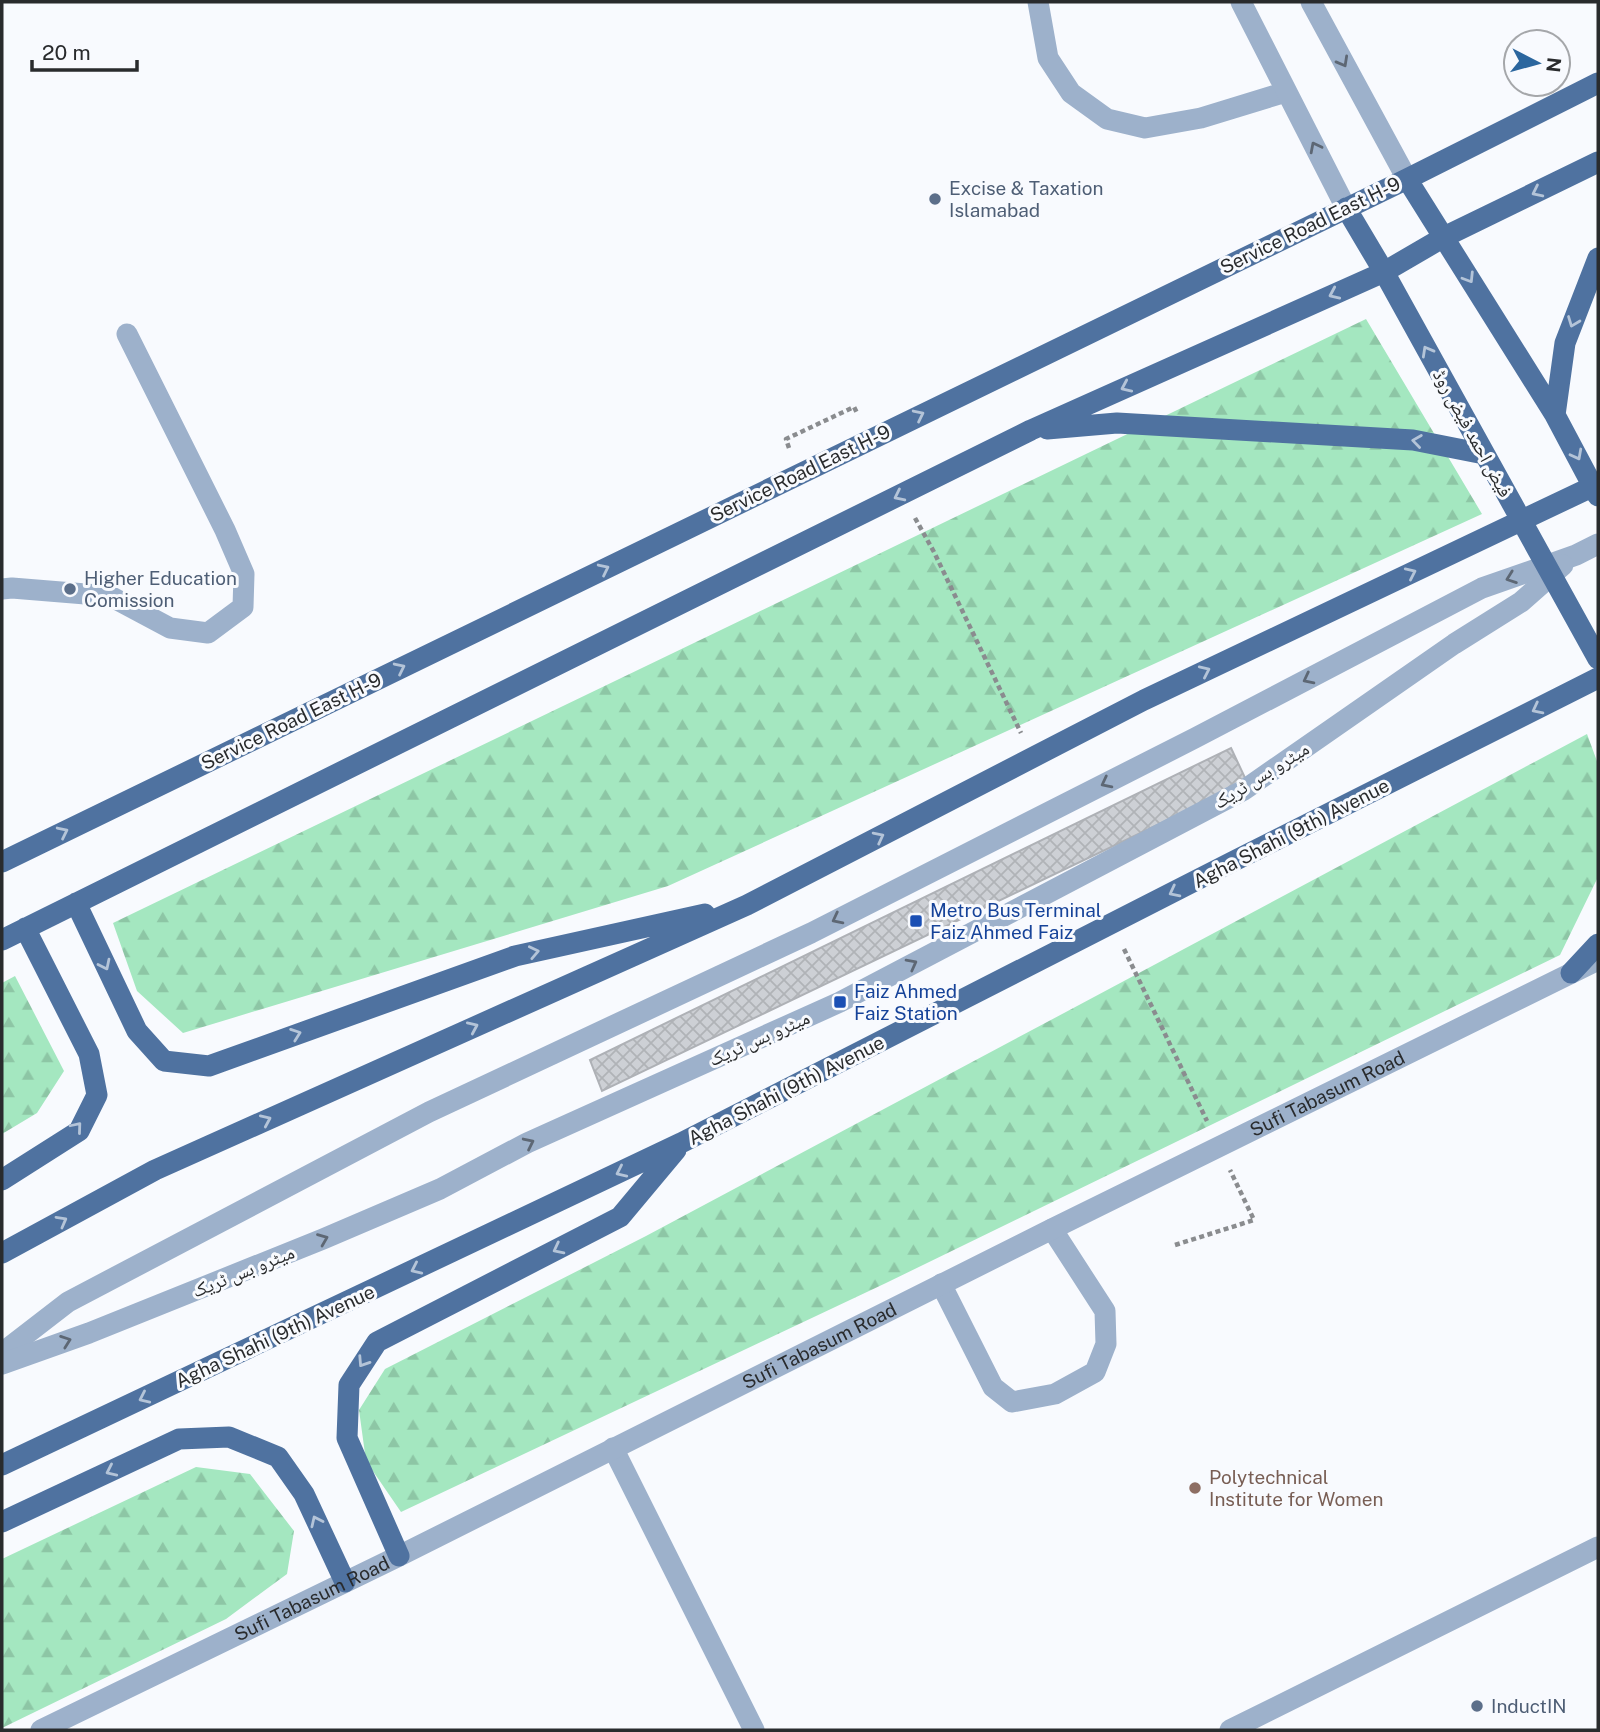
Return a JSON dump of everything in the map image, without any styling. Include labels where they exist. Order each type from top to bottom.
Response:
[{"type":"main road","name":"Service Road East H-9","points":[[2,862],[1598,83]]},
{"type":"main road","points":[[2,940],[1031,430],[1384,272],[1444,237],[1598,162]]},
{"type":"main road","points":[[1407,178],[1555,415],[1598,496]]},
{"type":"main road","name":"فیض احمد فیض روڈ","points":[[1346,208],[1598,659]]},
{"type":"main road","points":[[1555,415],[1565,344],[1598,258]]},
{"type":"main road","points":[[1031,430],[1117,423],[1413,440],[1484,454]]},
{"type":"main road","points":[[2,1253],[155,1170],[747,905],[1144,700],[1598,484]]},
{"type":"main road","name":"Agha Shahi (9th) Avenue","points":[[2,1465],[681,1143],[1598,678]]},
{"type":"main road","points":[[76,903],[137,1031],[164,1062],[209,1066],[515,956],[747,905]]},
{"type":"main road","points":[[2,1180],[79,1131],[97,1095],[89,1054],[25,928]]},
{"type":"main road","points":[[1571,973],[1598,944]]},
{"type":"main road","points":[[400,1556],[347,1438],[349,1385],[376,1342],[620,1217],[681,1143]]},
{"type":"main road","points":[[2,1522],[179,1439],[229,1437],[278,1457],[304,1494],[345,1582]]},
{"type":"street","points":[[1038,2],[1048,58],[1071,93],[1107,119],[1145,128],[1201,118],[1286,92]]},
{"type":"street","points":[[1241,2],[1346,208]]},
{"type":"street","points":[[1311,2],[1407,178]]},
{"type":"street","points":[[2,589],[110,596],[170,628],[208,633],[243,607],[244,574],[127,334]]},
{"type":"street","name":"میٹرو بس ٹریک","points":[[2,1353],[68,1301],[429,1112],[811,933],[1195,738],[1482,588],[1576,555],[1598,544]]},
{"type":"street","name":"میٹرو بس ٹریک","points":[[2,1364],[89,1333],[440,1189],[527,1143],[839,1002],[1244,790],[1454,644],[1521,602],[1576,555]]},
{"type":"street","name":"Sufi Tabasum Road","points":[[41,1730],[400,1556],[941,1284],[1598,960]]},
{"type":"street","points":[[941,1284],[993,1387],[1012,1402],[1055,1394],[1094,1373],[1106,1344],[1105,1311],[1052,1229]]},
{"type":"street","points":[[613,1448],[754,1730]]},
{"type":"street","points":[[1230,1730],[1598,1547]]},
{"type":"path","points":[[786,439],[854,408]]},
{"type":"path","points":[[1175,1245],[1254,1220]]},
{"type":"green space","points":[[1366,319],[1482,514],[668,886],[183,1033],[137,991],[113,923]]},
{"type":"green space","points":[[1587,734],[1598,764],[1598,877],[1560,955],[886,1283],[401,1512],[366,1461],[359,1410],[385,1369],[646,1236]]},
{"type":"green space","points":[[15,976],[64,1071],[37,1113],[2,1134],[2,983]]},
{"type":"green space","points":[[196,1467],[250,1474],[294,1531],[287,1574],[226,1619],[2,1728],[2,1559]]},
{"type":"building","name":"Metro Bus Terminal Faiz Ahmed Faiz","points":[[1231,748],[1247,782],[602,1091],[590,1060]]},
{"type":"place","name":"Excise & Taxation Islamabad","points":[[935,199]]},
{"type":"place","name":"Higher Education Comission","points":[[70,589]]},
{"type":"place","name":"Metro Bus Terminal Faiz Ahmed Faiz","points":[[916,921]]},
{"type":"place","name":"Faiz Ahmed Faiz Station","points":[[840,1002]]},
{"type":"place","name":"Polytechnical Institute for Women","points":[[1195,1488]]},
{"type":"place","name":"InductIN","points":[[1477,1706]]}]
